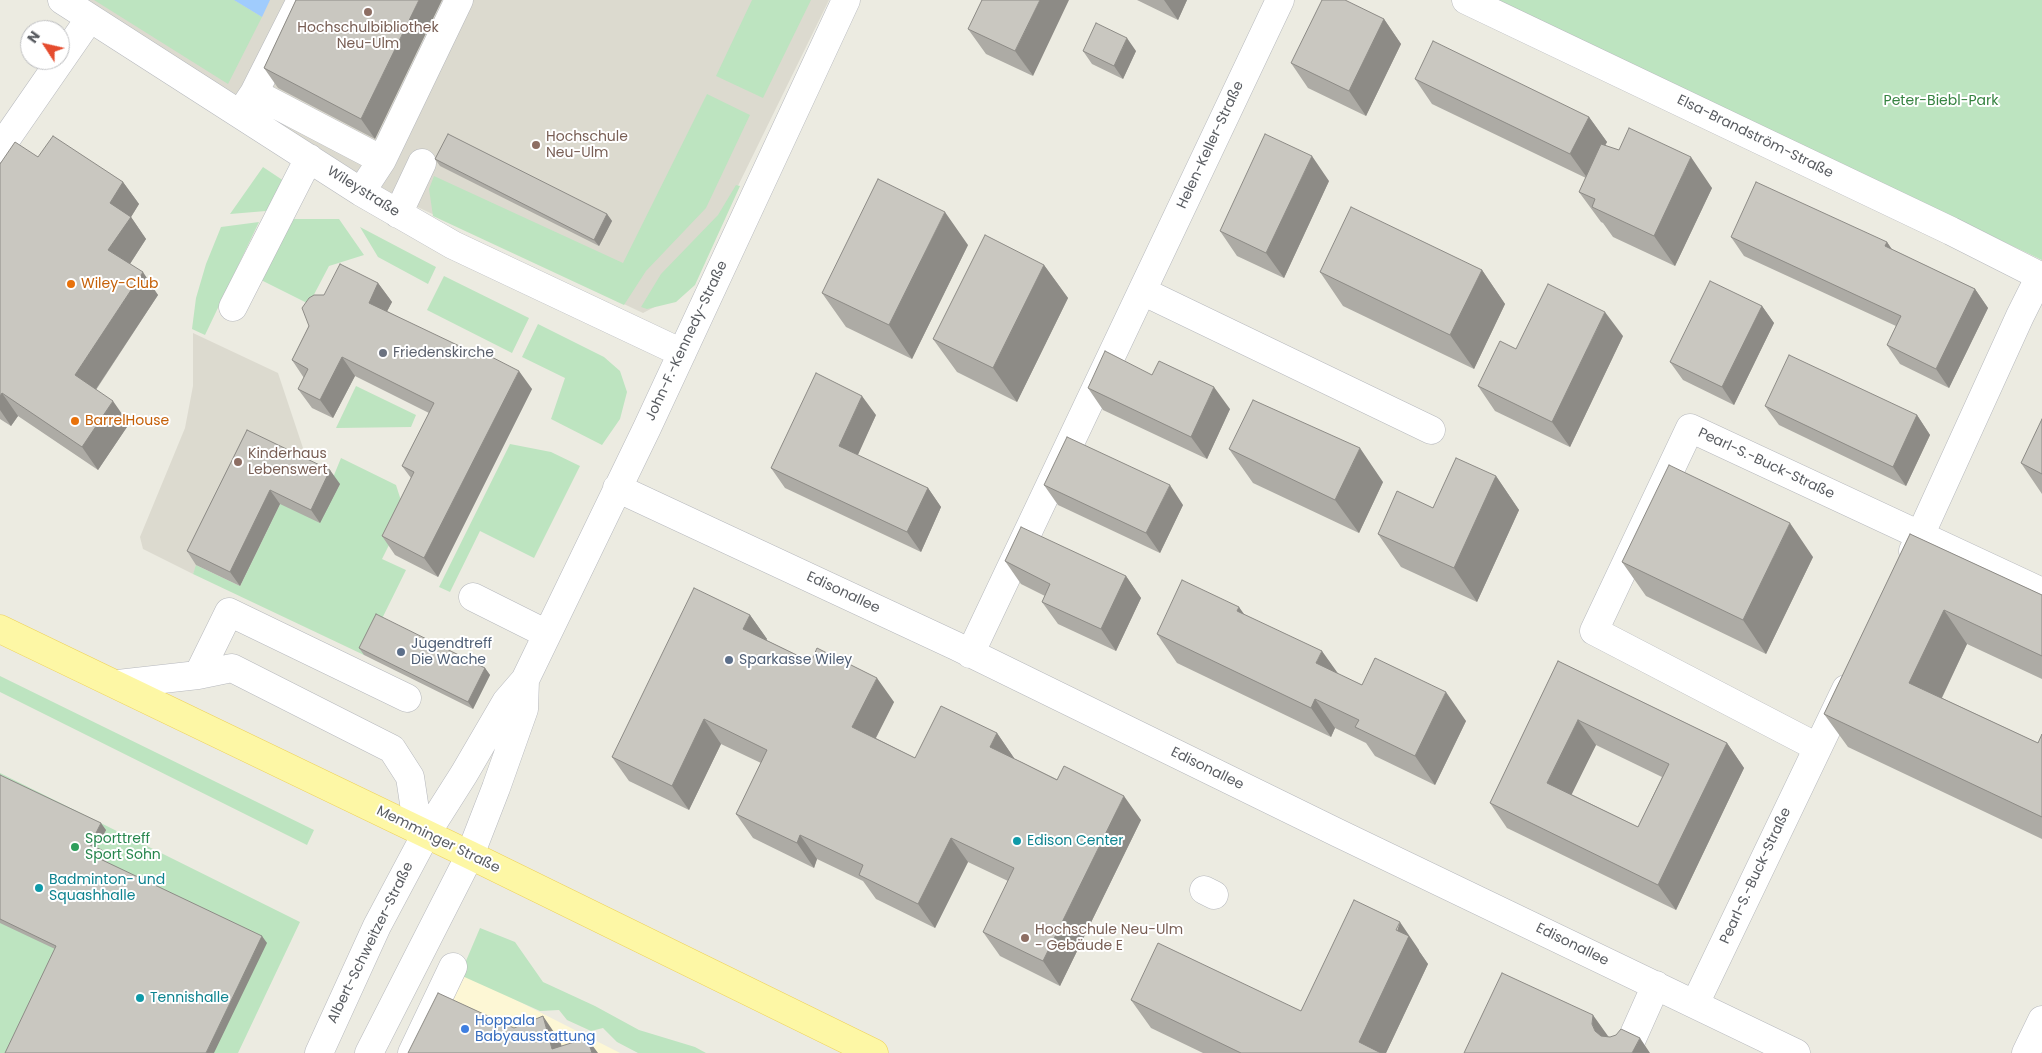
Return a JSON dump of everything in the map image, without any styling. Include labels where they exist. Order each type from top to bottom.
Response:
[{"type":"main road","name":"Memminger Straße","points":[[0,629],[118,684],[874,1053]]},
{"type":"street","name":"Wileystraße","points":[[62,0],[90,18],[247,103],[310,158],[361,192],[453,246],[682,353]]},
{"type":"street","points":[[301,0],[247,103],[382,160]]},
{"type":"street","points":[[361,192],[382,160],[459,0]]},
{"type":"street","name":"John-F.-Kennedy-Straße","points":[[422,832],[464,774],[506,702],[526,680],[682,353],[846,0]]},
{"type":"street","name":"Helen-Keller-Straße","points":[[970,654],[1280,0]]},
{"type":"street","name":"Elsa-Brandström-Straße","points":[[1466,0],[2041,276]]},
{"type":"street","points":[[0,148],[90,18]]},
{"type":"street","points":[[233,307],[310,158]]},
{"type":"street","points":[[398,214],[422,163]]},
{"type":"street","points":[[1903,571],[2020,316],[2041,276]]},
{"type":"street","points":[[1142,291],[1431,430]]},
{"type":"street","name":"Pearl-S.-Buck-Straße","points":[[1817,747],[1594,631],[1690,428],[2042,592]]},
{"type":"street","name":"Edisonallee","points":[[617,488],[970,654],[1796,1053]]},
{"type":"street","points":[[473,597],[547,634]]},
{"type":"street","points":[[198,675],[229,612],[407,698]]},
{"type":"street","points":[[118,684],[198,675],[232,668],[392,749],[410,777],[422,832]]},
{"type":"street","name":"Pearl-S.-Buck-Straße","points":[[1695,1004],[1856,668]]},
{"type":"street","name":"John-F.-Kennedy-Straße","points":[[470,855],[524,709],[526,680]]},
{"type":"street","name":"Albert-Schweitzer-Straße","points":[[319,1053],[422,832]]},
{"type":"street","points":[[369,1053],[470,855]]},
{"type":"street","points":[[412,1053],[453,967]]},
{"type":"street","points":[[1626,1050],[1656,985]]},
{"type":"street","points":[[2026,1053],[2042,1020]]},
{"type":"shaded area","name":"Hochschule Neu-Ulm","points":[[86,0],[829,0],[687,290],[643,313],[392,195]]},
{"type":"shaded area","name":"Kinderhaus Lebenswert","points":[[193,333],[278,373],[306,457],[280,504],[240,586],[197,565],[193,574],[143,549],[140,537],[185,428],[193,386]]},
{"type":"shaded area","points":[[457,970],[620,1053],[416,1053]]},
{"type":"green space","points":[[94,0],[234,0],[262,17],[228,84]]},
{"type":"green space","points":[[752,0],[811,0],[763,98],[716,76]]},
{"type":"green space","name":"Peter-Biebl-Park","points":[[1497,0],[2042,0],[2042,260]]},
{"type":"green space","points":[[707,94],[750,115],[706,208],[646,271],[624,305],[433,216],[429,189],[434,176],[623,263]]},
{"type":"green space","points":[[263,167],[284,181],[266,211],[230,214]]},
{"type":"green space","points":[[736,185],[740,186],[695,285],[676,302],[647,309],[641,307],[661,274],[718,215]]},
{"type":"green space","points":[[291,219],[339,219],[364,255],[329,266],[309,304],[261,280]]},
{"type":"green space","points":[[259,222],[205,335],[192,329],[196,298],[206,264],[221,227]]},
{"type":"green space","points":[[360,227],[436,267],[428,284],[378,257]]},
{"type":"green space","points":[[444,276],[529,318],[512,353],[427,310]]},
{"type":"green space","points":[[538,324],[604,357],[620,371],[627,392],[620,419],[602,445],[551,419],[565,378],[522,357]]},
{"type":"green space","points":[[356,386],[416,415],[411,427],[336,428]]},
{"type":"green space","points":[[510,444],[551,452],[580,466],[534,558],[480,531],[450,592],[439,587]]},
{"type":"green space","points":[[341,458],[396,485],[405,513],[382,559],[406,570],[364,655],[193,574],[196,565],[240,586],[280,504],[332,480]]},
{"type":"green space","points":[[0,676],[314,830],[307,845],[0,692]]},
{"type":"green space","name":"Sporttreff Sport Sohn","points":[[0,773],[300,922],[238,1053],[0,1053]]},
{"type":"green space","points":[[480,928],[515,942],[543,982],[595,1006],[639,1030],[695,1047],[706,1053],[638,1053],[617,1042],[603,1028],[591,1031],[567,1020],[559,1010],[540,1011],[460,975]]},
{"type":"water","points":[[234,0],[270,0],[262,17]]},
{"type":"building","points":[[296,0],[419,0],[361,119],[264,68]]},
{"type":"building","points":[[982,0],[1040,0],[1015,51],[968,29]]},
{"type":"building","points":[[1322,0],[1345,0],[1384,19],[1349,91],[1291,63]]},
{"type":"building","points":[[1096,23],[1127,38],[1114,66],[1083,51]]},
{"type":"building","points":[[1433,41],[1589,117],[1570,154],[1415,79]]},
{"type":"building","points":[[1629,128],[1691,157],[1654,236],[1592,207],[1595,199],[1579,192],[1601,144],[1619,150]]},
{"type":"building","points":[[448,134],[607,214],[594,240],[435,159]]},
{"type":"building","points":[[1265,134],[1312,156],[1266,253],[1220,231]]},
{"type":"building","name":"Wiley-Club","points":[[53,136],[123,182],[110,203],[131,217],[108,250],[143,272],[75,375],[113,401],[82,447],[2,393],[0,396],[0,164],[15,142],[38,157]]},
{"type":"building","points":[[878,179],[945,212],[889,325],[822,293]]},
{"type":"building","points":[[1756,182],[1887,242],[1885,246],[1975,289],[1936,369],[1887,345],[1901,316],[1731,237]]},
{"type":"building","points":[[1351,207],[1482,270],[1450,335],[1320,272]]},
{"type":"building","points":[[985,235],[1044,265],[993,368],[933,339]]},
{"type":"building","points":[[340,264],[378,283],[369,303],[474,353],[476,349],[519,371],[424,558],[382,536],[414,472],[402,466],[434,403],[342,357],[320,400],[298,389],[308,369],[292,360],[309,326],[302,308],[309,298],[314,295],[324,295]]},
{"type":"building","points":[[1710,281],[1762,306],[1722,387],[1670,362]]},
{"type":"building","points":[[1548,284],[1605,312],[1552,422],[1478,386],[1500,341],[1516,349]]},
{"type":"building","points":[[1105,351],[1152,375],[1159,361],[1214,387],[1191,437],[1088,388]]},
{"type":"building","points":[[1789,355],[1917,415],[1893,467],[1765,406]]},
{"type":"building","points":[[816,373],[862,396],[839,446],[928,488],[907,532],[771,468]]},
{"type":"building","points":[[1253,400],[1360,448],[1335,500],[1229,449]]},
{"type":"building","points":[[2042,419],[2042,474],[2021,463]]},
{"type":"building","points":[[247,430],[330,470],[311,510],[270,490],[230,572],[187,551]]},
{"type":"building","points":[[1067,437],[1170,485],[1146,533],[1044,485]]},
{"type":"building","points":[[1456,458],[1496,476],[1454,568],[1378,534],[1397,491],[1433,508]]},
{"type":"building","points":[[1669,465],[1790,523],[1743,620],[1622,562]]},
{"type":"building","points":[[1021,527],[1126,576],[1101,629],[1042,602],[1050,584],[1005,561]]},
{"type":"building","points":[[1910,534],[2042,595],[2042,656],[1944,610],[1909,683],[2038,743],[2042,734],[2042,817],[1824,714]]},
{"type":"building","points":[[1182,580],[1239,607],[1237,611],[1322,651],[1316,663],[1362,685],[1375,658],[1446,692],[1415,756],[1355,727],[1359,720],[1315,699],[1311,708],[1157,634]]},
{"type":"building","points":[[694,588],[750,615],[743,629],[811,662],[817,648],[877,678],[852,727],[915,758],[941,706],[997,733],[990,747],[1057,780],[1064,766],[1124,796],[1043,961],[983,932],[1014,868],[951,838],[918,904],[859,875],[863,865],[800,835],[797,843],[736,814],[767,750],[704,719],[672,786],[612,757]]},
{"type":"building","points":[[376,614],[485,668],[468,702],[359,648]]},
{"type":"building","points":[[1558,661],[1727,743],[1658,885],[1490,803]],"holes":[[[1578,720],[1669,764],[1638,827],[1547,783]]]},
{"type":"building","name":"Sporttreff Sport Sohn","points":[[0,775],[101,823],[90,845],[102,850],[98,858],[262,936],[206,1053],[5,1053],[56,946],[0,919]]},
{"type":"building","points":[[1354,900],[1400,922],[1396,930],[1409,936],[1359,1042],[1381,1053],[1241,1053],[1131,1000],[1158,943],[1301,1011]]},
{"type":"building","points":[[1502,973],[1593,1015],[1592,1024],[1595,1031],[1601,1036],[1610,1037],[1616,1035],[1621,1029],[1640,1038],[1632,1053],[1464,1053]]},
{"type":"building","points":[[438,993],[514,1028],[543,1016],[552,1049],[587,1038],[592,1053],[408,1053]]},
{"type":"place","name":"Hochschulbibliothek Neu-Ulm","points":[[368,12]]},
{"type":"place","name":"Hochschule Neu-Ulm","points":[[536,145]]},
{"type":"place","name":"Wiley-Club","points":[[71,284]]},
{"type":"place","name":"Friedenskirche","points":[[383,353]]},
{"type":"place","name":"BarrelHouse","points":[[75,421]]},
{"type":"place","name":"Kinderhaus Lebenswert","points":[[238,462]]},
{"type":"place","name":"Jugendtreff Die Wache","points":[[401,652]]},
{"type":"place","name":"Sparkasse Wiley","points":[[729,660]]},
{"type":"place","name":"Edison Center","points":[[1017,841]]},
{"type":"place","name":"Sporttreff Sport Sohn","points":[[75,847]]},
{"type":"place","name":"Badminton- und Squashhalle","points":[[39,888]]},
{"type":"place","name":"Hochschule Neu-Ulm - Gebäude E","points":[[1025,938]]},
{"type":"place","name":"Tennishalle","points":[[140,998]]},
{"type":"place","name":"Hoppala Babyausstattung","points":[[465,1029]]}]
